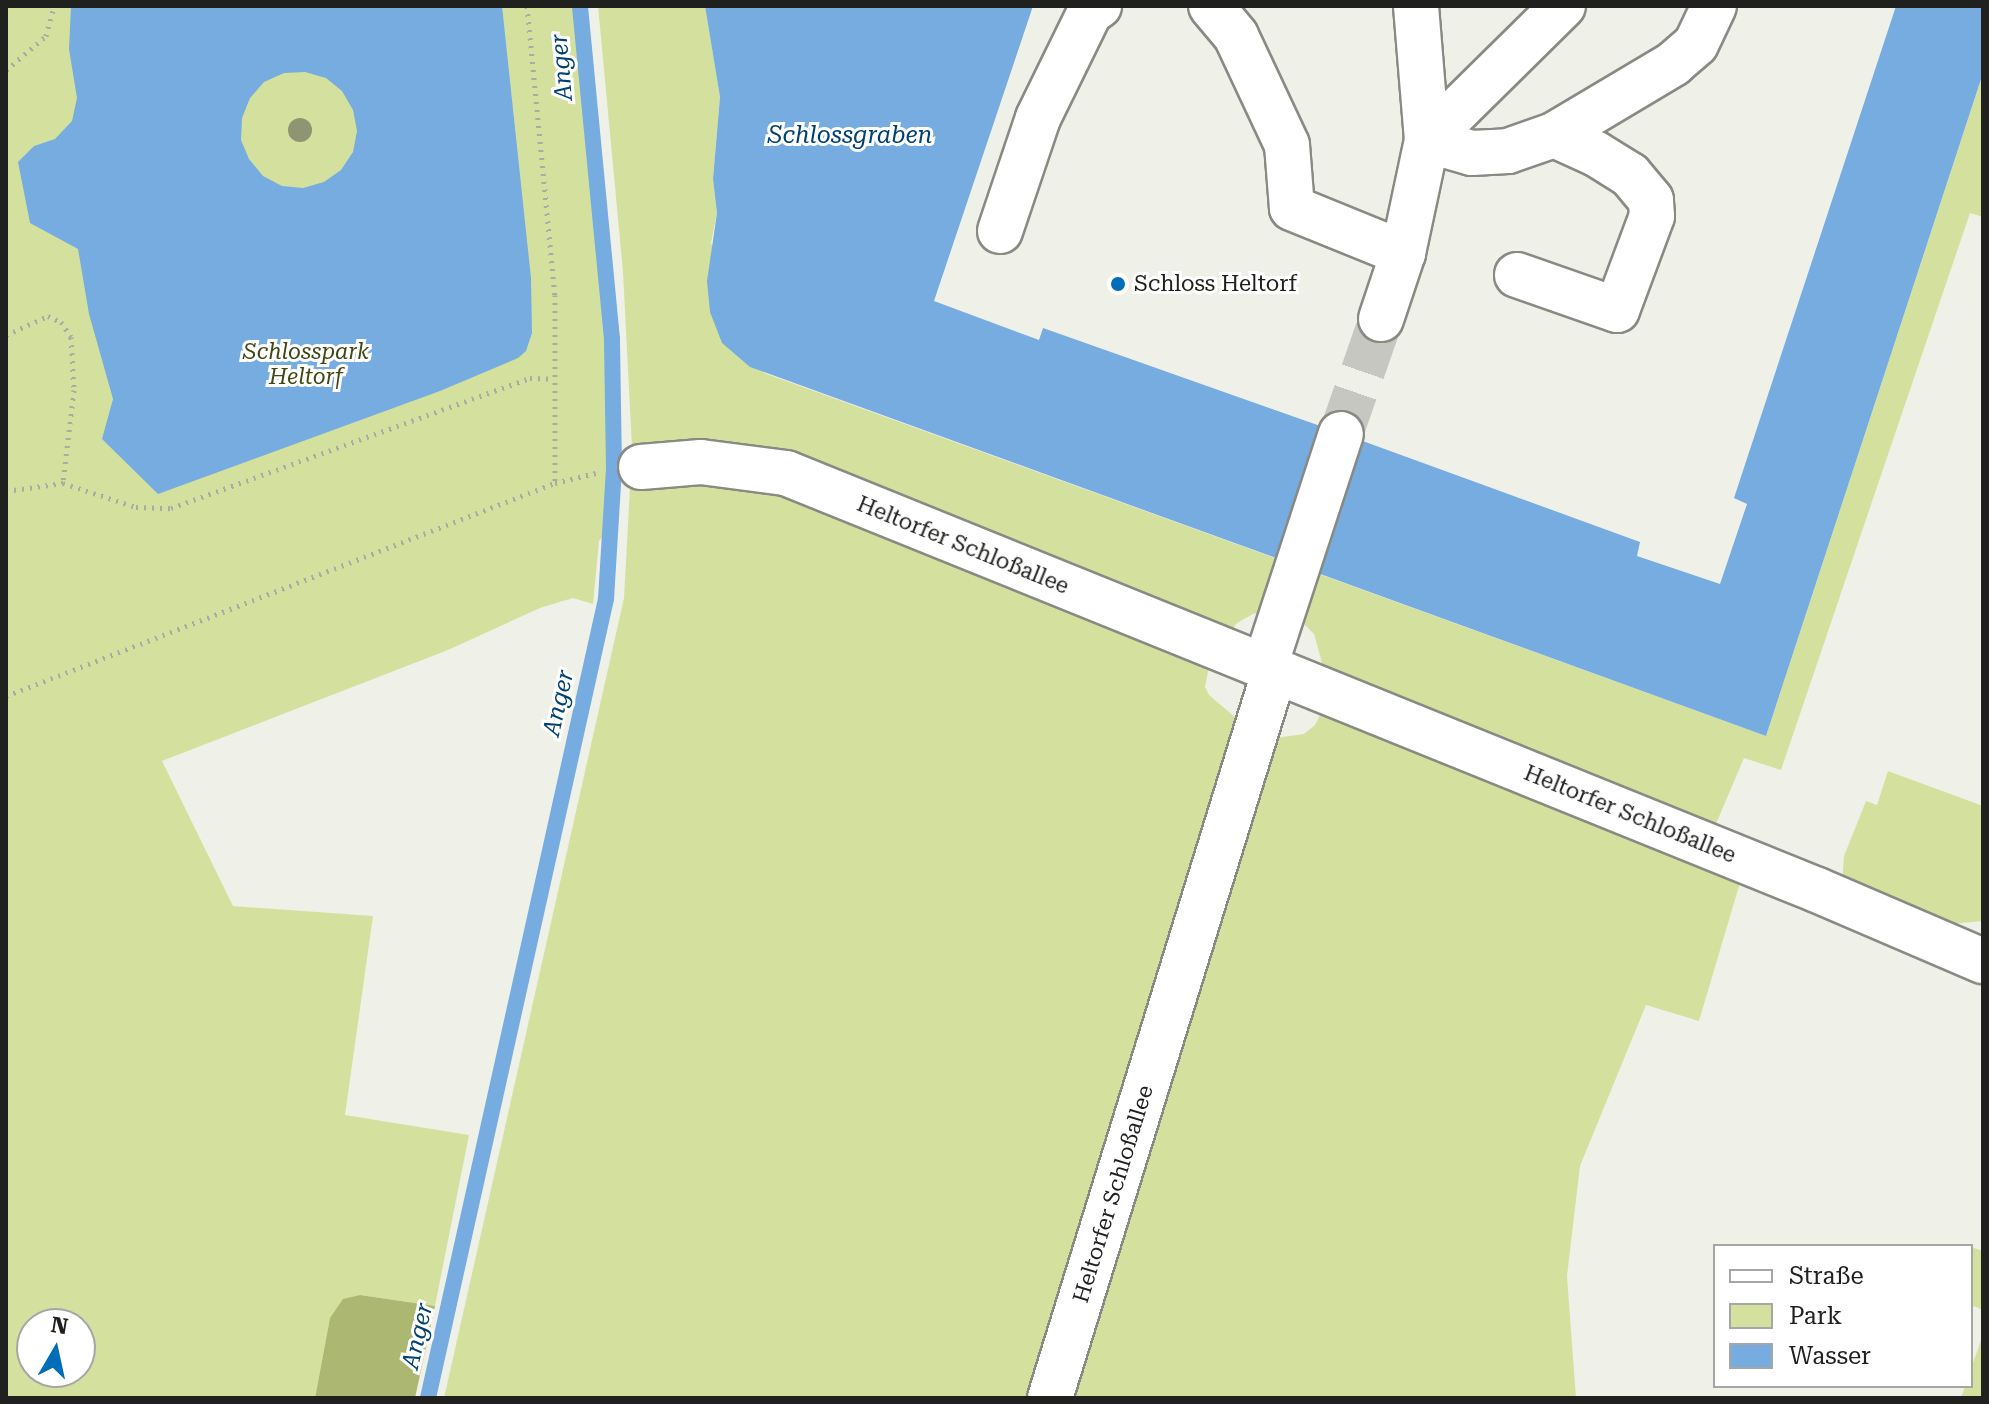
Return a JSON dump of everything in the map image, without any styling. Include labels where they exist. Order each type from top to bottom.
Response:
[{"type":"street","points":[[1000,231],[1038,118],[1090,12],[1099,6]]},
{"type":"street","points":[[1211,6],[1236,36],[1287,145],[1292,208],[1403,253]]},
{"type":"street","points":[[1381,319],[1403,253],[1427,140],[1416,6]]},
{"type":"street","points":[[1427,140],[1563,6]]},
{"type":"street","points":[[1427,140],[1472,153],[1508,151],[1554,135],[1673,64],[1696,44],[1714,6]]},
{"type":"street","points":[[1517,275],[1617,310],[1652,216],[1651,200],[1630,175],[1596,154],[1554,135]]},
{"type":"street","points":[[1270,668],[1290,589],[1337,448]]},
{"type":"street","name":"Heltorfer Schloßallee","points":[[641,467],[701,462],[786,473],[1983,961]]},
{"type":"street","name":"Heltorfer Schloßallee","points":[[1050,1398],[1270,668]]},
{"type":"path","points":[[6,70],[46,36],[54,6]]},
{"type":"path","points":[[527,6],[555,295],[555,483]]},
{"type":"path","points":[[6,335],[48,316],[61,322],[71,337],[74,390],[63,483]]},
{"type":"path","points":[[6,491],[63,483],[136,507],[171,508],[530,378],[554,379]]},
{"type":"path","points":[[6,696],[555,483],[592,474]]},
{"type":"green space","name":"Schlosspark Heltorf","points":[[6,6],[573,6],[606,344],[607,530],[599,541],[593,604],[573,598],[540,608],[448,650],[162,761],[233,906],[373,916],[345,1115],[469,1135],[435,1306],[360,1295],[330,1318],[315,1398],[6,1398]]},
{"type":"green space","points":[[598,6],[705,6],[720,97],[713,179],[717,213],[711,243],[764,373],[1766,736],[1983,73],[1983,217],[1970,213],[1781,770],[1744,758],[1713,831],[1346,682],[1322,663],[1314,634],[1297,617],[1268,610],[1237,623],[1228,635],[784,464],[632,448],[623,272]]},
{"type":"green space","points":[[748,475],[1210,662],[1205,687],[1209,695],[1242,723],[1036,1398],[444,1398],[624,598],[630,487]]},
{"type":"green space","points":[[1323,709],[1742,876],[1699,1021],[1646,1005],[1580,1166],[1567,1276],[1576,1398],[1063,1398],[1269,739],[1304,734],[1315,725]]},
{"type":"green space","points":[[1888,771],[1983,806],[1983,921],[1951,924],[1842,883],[1844,856],[1866,801],[1877,805]]},
{"type":"green space","points":[[1973,1248],[1983,1251],[1983,1310],[1973,1306]]},
{"type":"green space","points":[[360,1295],[435,1306],[415,1398],[315,1398],[330,1318],[343,1299]]},
{"type":"green space","points":[[1983,1335],[1983,1398],[1961,1398],[1964,1388],[1973,1388],[1973,1362]]},
{"type":"water","points":[[71,6],[502,6],[531,278],[532,333],[526,351],[518,358],[440,391],[158,494],[102,439],[113,399],[89,314],[78,249],[30,223],[18,162],[34,146],[55,139],[72,121],[77,98],[69,49]],"holes":[[[305,72],[326,78],[342,91],[353,110],[357,131],[353,152],[341,170],[324,182],[303,188],[282,186],[263,176],[249,159],[241,140],[242,118],[250,98],[264,82],[284,73]]]},
{"type":"water","name":"Schlossgraben","points":[[705,6],[1033,6],[934,301],[1039,340],[1043,328],[1360,440],[1640,542],[1637,556],[1720,584],[1747,504],[1734,498],[1896,6],[1983,6],[1983,73],[1766,736],[750,367],[722,343],[710,312],[707,281],[717,213],[713,179],[720,97]]},
{"type":"waterway","name":"Anger","points":[[428,1398],[606,599],[614,469],[612,339],[580,6]]},
{"type":"tunnel","points":[[1341,434],[1381,319]]},
{"type":"place","name":"Schloss Heltorf","points":[[1118,284]]}]
